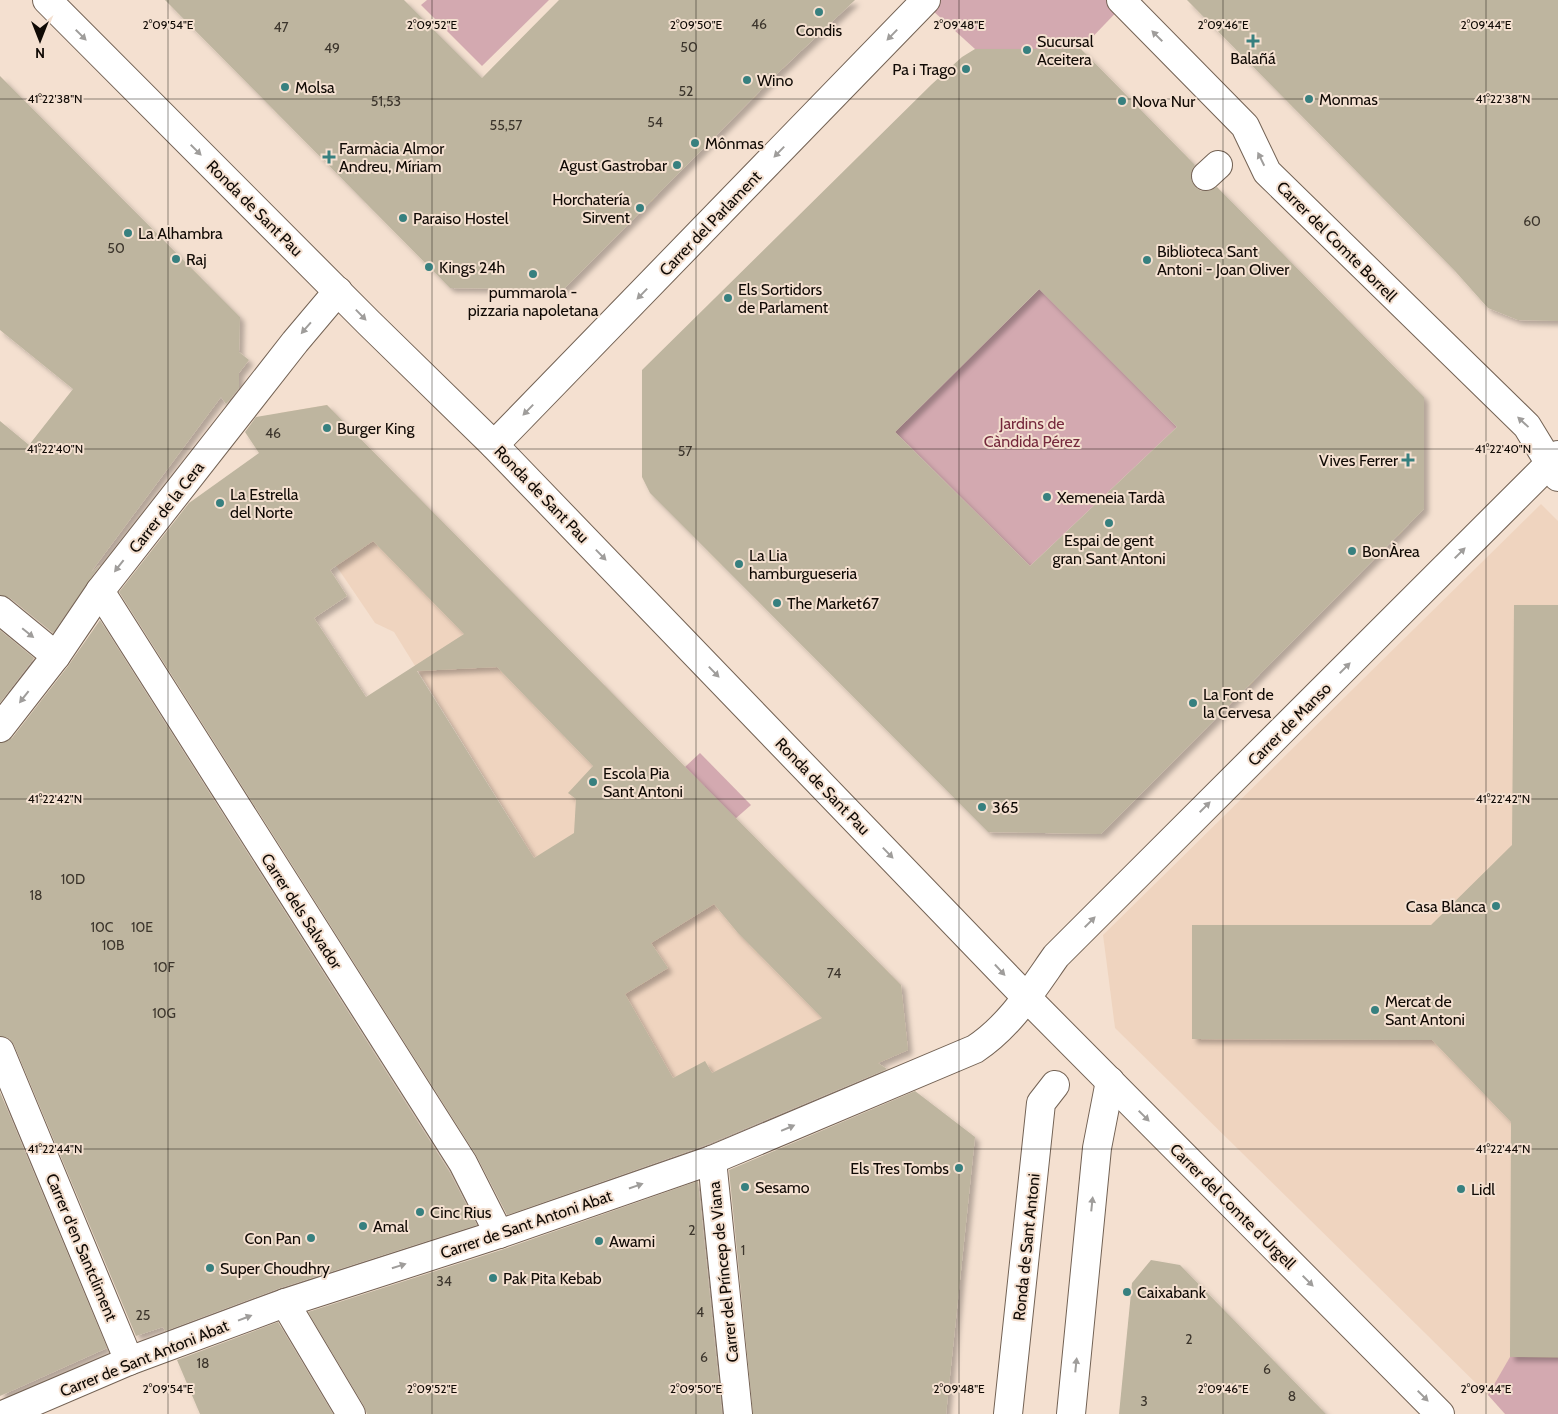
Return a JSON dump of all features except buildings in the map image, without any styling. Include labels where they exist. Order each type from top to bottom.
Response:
[{"type":"street","name":"Ronda de Sant Pau","points":[[47,0],[494,444],[1027,998]]},
{"type":"street","name":"Carrer del Parlament","points":[[494,444],[926,0]]},
{"type":"street","name":"Carrer del Comte Borrell","points":[[1121,0],[1244,126],[1267,172],[1527,426],[1555,465]]},
{"type":"street","name":"Carrer de la Cera","points":[[0,728],[56,656],[100,591],[294,342],[338,291]]},
{"type":"street","name":"Carrer de Manso","points":[[1027,998],[1056,956],[1555,465]]},
{"type":"street","name":"Carrer dels Salvador","points":[[100,591],[464,1163],[499,1234]]},
{"type":"street","points":[[0,610],[56,656]]},
{"type":"street","name":"Carrer del Comte d'Urgell","points":[[1027,998],[1440,1414]]},
{"type":"street","name":"Carrer de Sant Antoni Abat","points":[[5,1414],[129,1361],[285,1303],[499,1234],[712,1160],[976,1049],[994,1037],[1027,998]]},
{"type":"street","name":"Carrer d'en Santcliment","points":[[0,1051],[129,1361]]},
{"type":"street","points":[[1071,1414],[1097,1148],[1110,1082]]},
{"type":"street","name":"Ronda de Sant Antoni","points":[[1008,1414],[1041,1103],[1055,1085]]},
{"type":"street","name":"Carrer del Príncep de Viana","points":[[712,1160],[738,1414]]},
{"type":"street","points":[[285,1303],[351,1414]]},
{"type":"shaded area","name":"Escola Pia Sant Antoni","points":[[327,405],[901,985],[908,1050],[657,1160],[523,840],[394,632],[375,623],[255,446],[279,413]]},
{"type":"shaded area","name":"Mercat de Sant Antoni","points":[[1541,504],[1558,521],[1558,1403],[1488,1395],[1115,1028],[1103,935]]},
{"type":"green space","points":[[427,0],[549,0],[482,66],[421,5]]},
{"type":"green space","points":[[921,0],[1128,0],[1081,49],[975,49]]},
{"type":"green space","name":"Jardins de Càndida Pérez","points":[[1074,255],[1113,362],[1177,427],[1030,566],[895,432]]},
{"type":"green space","points":[[700,753],[751,805],[735,819],[685,767]]},
{"type":"green space","points":[[1510,1357],[1558,1358],[1558,1414],[1505,1414],[1488,1395]]},
{"type":"place","name":"Condis","points":[[819,12]]},
{"type":"place","name":"Balañá","points":[[1253,41]]},
{"type":"place","name":"Sucursal Aceitera","points":[[1027,50]]},
{"type":"place","name":"Pa i Trago","points":[[966,69]]},
{"type":"place","name":"Wino","points":[[747,80]]},
{"type":"place","name":"Molsa","points":[[285,87]]},
{"type":"place","name":"Monmas","points":[[1309,99]]},
{"type":"place","name":"Nova Nur","points":[[1122,101]]},
{"type":"place","name":"Mônmas","points":[[695,143]]},
{"type":"place","name":"Farmàcia Almor Andreu, Míriam","points":[[329,157]]},
{"type":"place","name":"Agust Gastrobar","points":[[677,165]]},
{"type":"place","name":"Horchatería Sirvent","points":[[640,208]]},
{"type":"place","name":"Paraiso Hostel","points":[[403,218]]},
{"type":"place","name":"La Alhambra","points":[[128,233]]},
{"type":"place","name":"Raj","points":[[176,259]]},
{"type":"place","name":"Biblioteca Sant Antoni - Joan Oliver","points":[[1147,260]]},
{"type":"place","name":"Kings 24h","points":[[429,267]]},
{"type":"place","name":"pummarola - pizzaria napoletana","points":[[533,274]]},
{"type":"place","name":"Els Sortidors de Parlament","points":[[728,298]]},
{"type":"place","name":"Burger King","points":[[327,428]]},
{"type":"place","name":"Vives Ferrer","points":[[1408,460]]},
{"type":"place","name":"Xemeneia Tardà","points":[[1047,497]]},
{"type":"place","name":"La Estrella del Norte","points":[[220,503]]},
{"type":"place","name":"Espai de gent gran Sant Antoni","points":[[1109,523]]},
{"type":"place","name":"BonÀrea","points":[[1352,551]]},
{"type":"place","name":"La Lia hamburgueseria","points":[[739,564]]},
{"type":"place","name":"The Market67","points":[[777,603]]},
{"type":"place","name":"La Font de la Cervesa","points":[[1193,703]]},
{"type":"place","name":"Escola Pia Sant Antoni","points":[[593,782]]},
{"type":"place","name":"365","points":[[982,807]]},
{"type":"place","name":"Casa Blanca","points":[[1496,906]]},
{"type":"place","name":"Mercat de Sant Antoni","points":[[1375,1010]]},
{"type":"place","name":"Els Tres Tombs","points":[[959,1168]]},
{"type":"place","name":"Sesamo","points":[[745,1187]]},
{"type":"place","name":"Lidl","points":[[1461,1189]]},
{"type":"place","name":"Cinc Rius","points":[[420,1212]]},
{"type":"place","name":"Amal","points":[[363,1226]]},
{"type":"place","name":"Con Pan","points":[[311,1238]]},
{"type":"place","name":"Awami","points":[[599,1241]]},
{"type":"place","name":"Super Choudhry","points":[[210,1268]]},
{"type":"place","name":"Pak Pita Kebab","points":[[493,1278]]},
{"type":"place","name":"Caixabank","points":[[1127,1292]]}]
